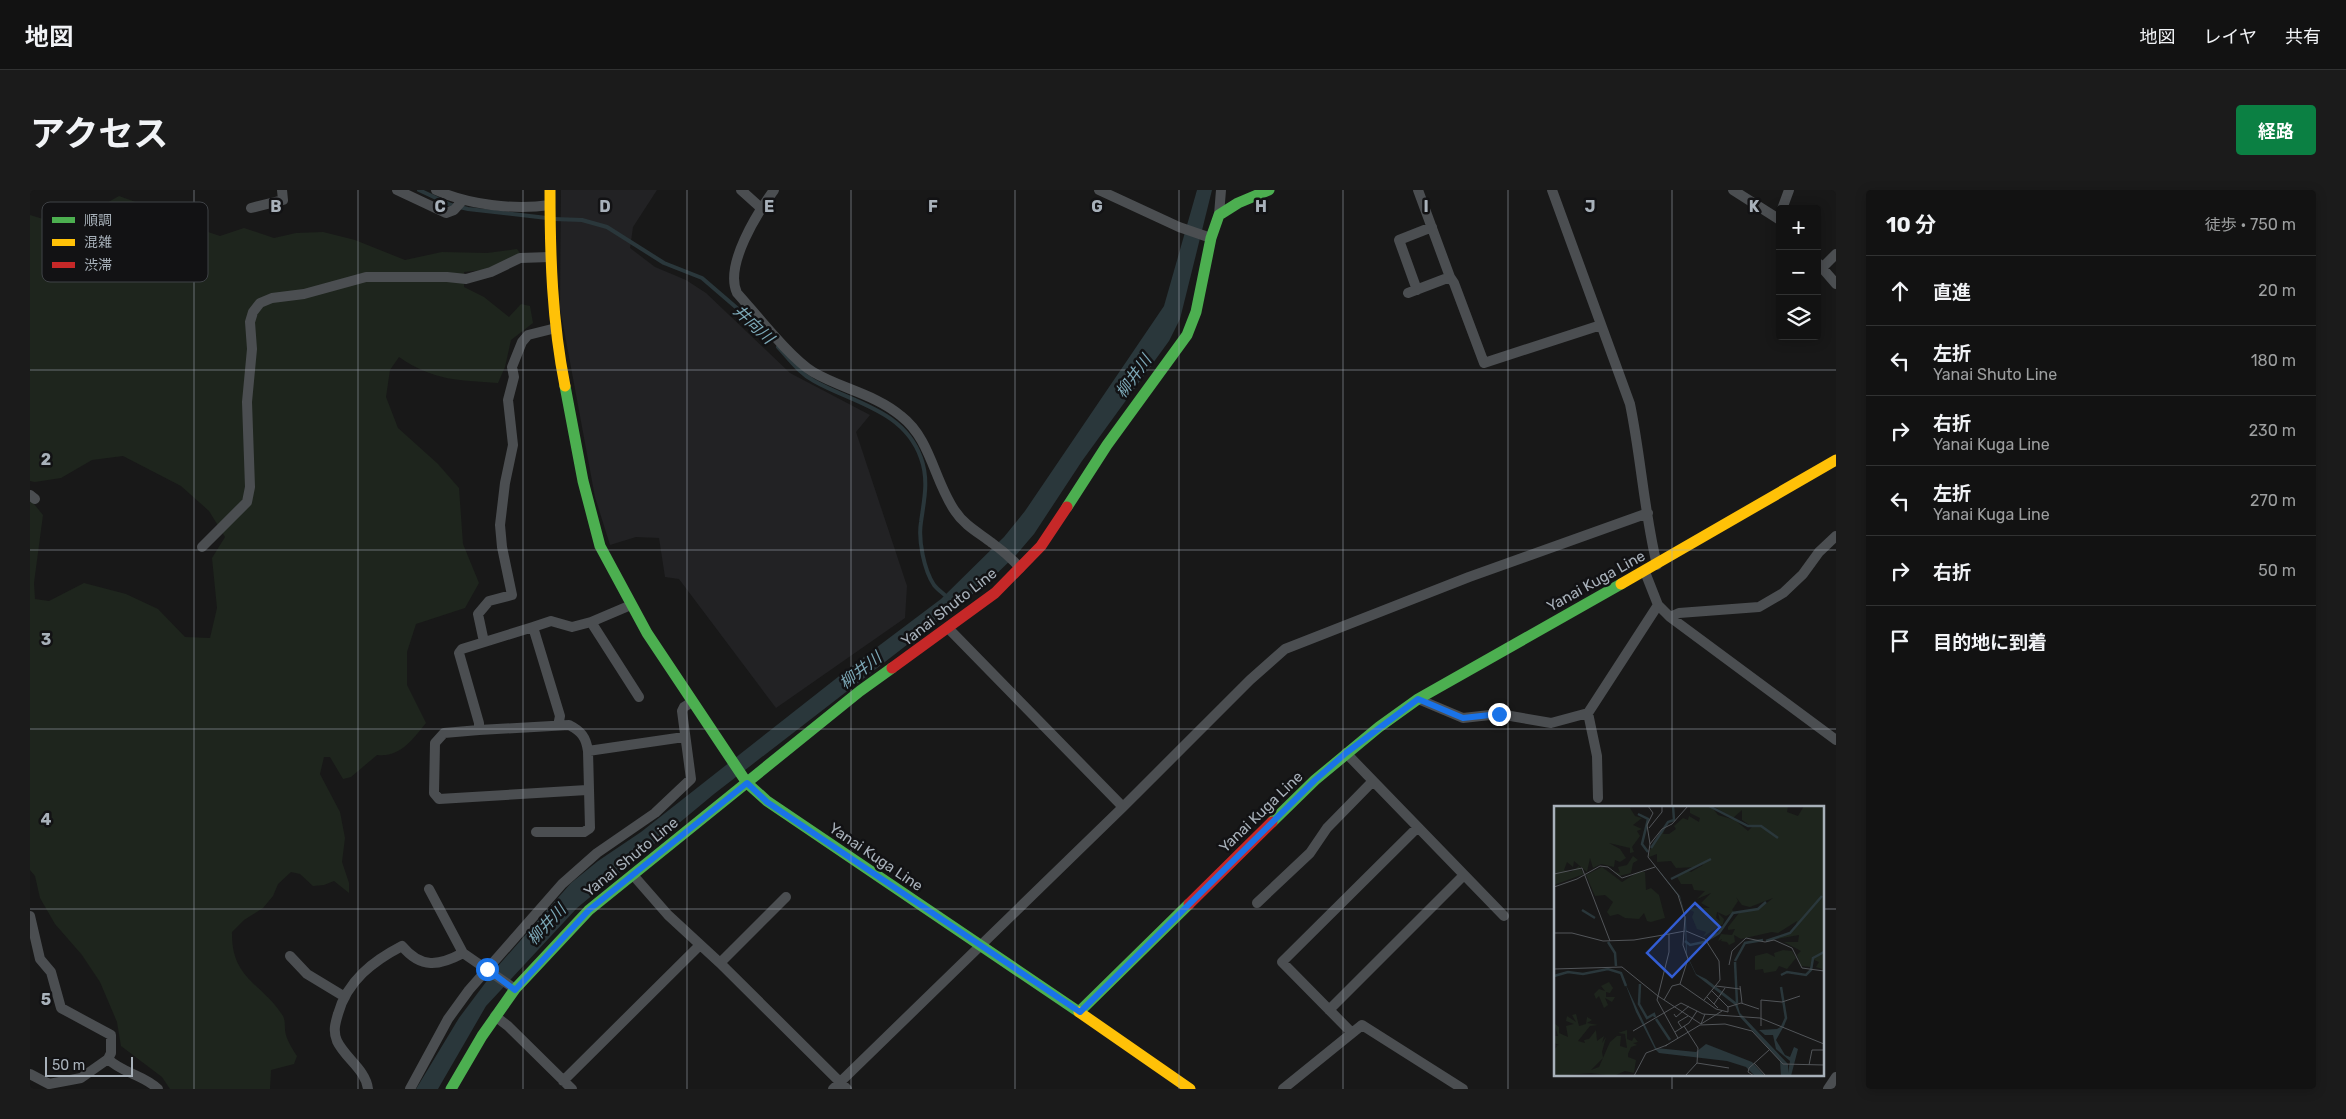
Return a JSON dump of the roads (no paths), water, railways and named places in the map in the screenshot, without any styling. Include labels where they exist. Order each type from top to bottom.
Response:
[{"type":"main road","name":"Yanai Kuga Line","points":[[550,190],[550,257],[559,356],[593,523],[611,569],[631,606],[692,702],[744,779],[767,802],[1080,1012],[1346,753],[1418,699],[1645,572],[1836,460]]},
{"type":"main road","points":[[1219,215],[1238,203],[1269,190]]},
{"type":"main road","name":"Yanai Shuto Line","points":[[451,1089],[513,987],[589,910],[633,875],[744,779],[995,593],[1054,530],[1107,445],[1187,335],[1196,312],[1207,237],[1219,215]]},
{"type":"main road","points":[[1080,1012],[1190,1089]]},
{"type":"street","points":[[251,208],[283,200],[282,190]]},
{"type":"street","points":[[397,190],[446,212],[459,205],[533,207],[550,205]]},
{"type":"street","points":[[436,190],[459,205]]},
{"type":"street","points":[[741,190],[761,208]]},
{"type":"street","points":[[774,190],[746,232],[733,285],[737,292],[800,362],[813,372],[879,400],[902,416],[918,434],[943,491],[955,512],[965,523],[994,544],[1019,567]]},
{"type":"street","points":[[1099,190],[1179,227],[1207,237]]},
{"type":"street","points":[[1219,215],[1221,190]]},
{"type":"street","points":[[1418,190],[1484,364],[1601,325]]},
{"type":"street","points":[[1552,190],[1630,404],[1657,565]]},
{"type":"street","points":[[1733,190],[1776,214]]},
{"type":"street","points":[[1784,205],[1789,190]]},
{"type":"street","points":[[1432,228],[1399,240],[1413,292],[1450,277]]},
{"type":"street","points":[[1821,264],[1836,254]]},
{"type":"street","points":[[202,547],[247,502],[250,486],[247,402],[252,349],[250,322],[253,312],[260,303],[272,298],[304,294],[366,277],[447,277],[466,280],[491,272],[520,258],[550,257]]},
{"type":"street","points":[[1821,266],[1836,284]]},
{"type":"street","points":[[484,642],[478,614],[489,601],[512,595],[502,547],[500,525],[505,483],[513,445],[508,400],[514,377],[512,367],[522,342],[528,335],[556,328]]},
{"type":"street","points":[[633,875],[648,894],[720,963],[840,1087],[981,945],[1250,680],[1284,649],[1469,577],[1648,513]]},
{"type":"street","points":[[1670,618],[1679,612],[1759,608],[1783,593],[1804,574],[1819,552],[1836,536]]},
{"type":"street","points":[[1645,572],[1658,604],[1670,618],[1836,740]]},
{"type":"street","points":[[1418,699],[1463,718],[1499,714],[1551,724],[1588,713],[1658,604]]},
{"type":"street","points":[[479,730],[479,722],[459,653],[462,649],[551,621],[572,627],[591,622],[631,606]]},
{"type":"street","points":[[591,622],[639,697]]},
{"type":"street","points":[[533,627],[560,716],[558,726]]},
{"type":"street","points":[[948,628],[1123,807]]},
{"type":"street","points":[[410,1089],[448,1019],[488,969],[580,867],[642,823],[691,779],[682,711],[684,707],[692,702]]},
{"type":"street","points":[[1588,713],[1598,756],[1598,798]]},
{"type":"street","points":[[536,832],[584,832],[590,828],[587,790],[588,751],[586,741],[579,730],[569,726],[558,726],[444,733],[435,743],[434,793],[439,799],[587,790]]},
{"type":"street","points":[[588,751],[684,737]]},
{"type":"street","points":[[1346,753],[1372,782],[1504,916]]},
{"type":"street","points":[[1257,903],[1310,853],[1327,828],[1372,782]]},
{"type":"street","points":[[1352,1032],[1282,962],[1417,828]]},
{"type":"street","points":[[1329,1010],[1464,875]]},
{"type":"street","points":[[429,889],[463,953],[513,987]]},
{"type":"street","points":[[720,963],[786,898]]},
{"type":"street","points":[[30,916],[40,959],[51,972],[61,1008],[110,1034],[111,1053],[108,1059],[82,1078],[49,1084],[30,1075]]},
{"type":"street","points":[[563,1081],[700,945]]},
{"type":"street","points":[[368,1089],[364,1076],[348,1057],[335,1035],[334,1029],[344,997],[355,979],[388,953],[402,946],[409,954],[424,962],[436,964],[463,953]]},
{"type":"street","points":[[290,956],[307,974],[344,997]]},
{"type":"street","points":[[495,1016],[508,1026],[572,1089]]},
{"type":"street","points":[[1283,1089],[1362,1024],[1463,1089]]},
{"type":"street","points":[[108,1059],[114,1065],[147,1085],[158,1089]]},
{"type":"street","points":[[1828,1089],[1836,1077]]},
{"type":"street","points":[[80,1089],[83,1082],[82,1078]]},
{"type":"water","name":"柳井川","points":[[1197,190],[1212,190],[1180,319],[1169,341],[1082,461],[1034,534],[1016,555],[987,583],[714,794],[577,908],[486,1006],[438,1089],[416,1089],[459,1018],[498,966],[571,883],[598,861],[641,832],[852,666],[941,599],[1004,537],[1025,511],[1164,306]]},
{"type":"waterway","name":"井向川","points":[[419,190],[451,205],[468,209],[547,218]]},
{"type":"waterway","name":"井向川","points":[[554,219],[582,220],[607,227],[664,263],[702,278],[767,334]]},
{"type":"waterway","name":"井向川","points":[[778,347],[794,366],[809,378],[829,389],[861,402],[890,418],[903,429],[913,442],[921,458],[925,474],[920,529],[923,555],[930,579],[948,598]]}]
